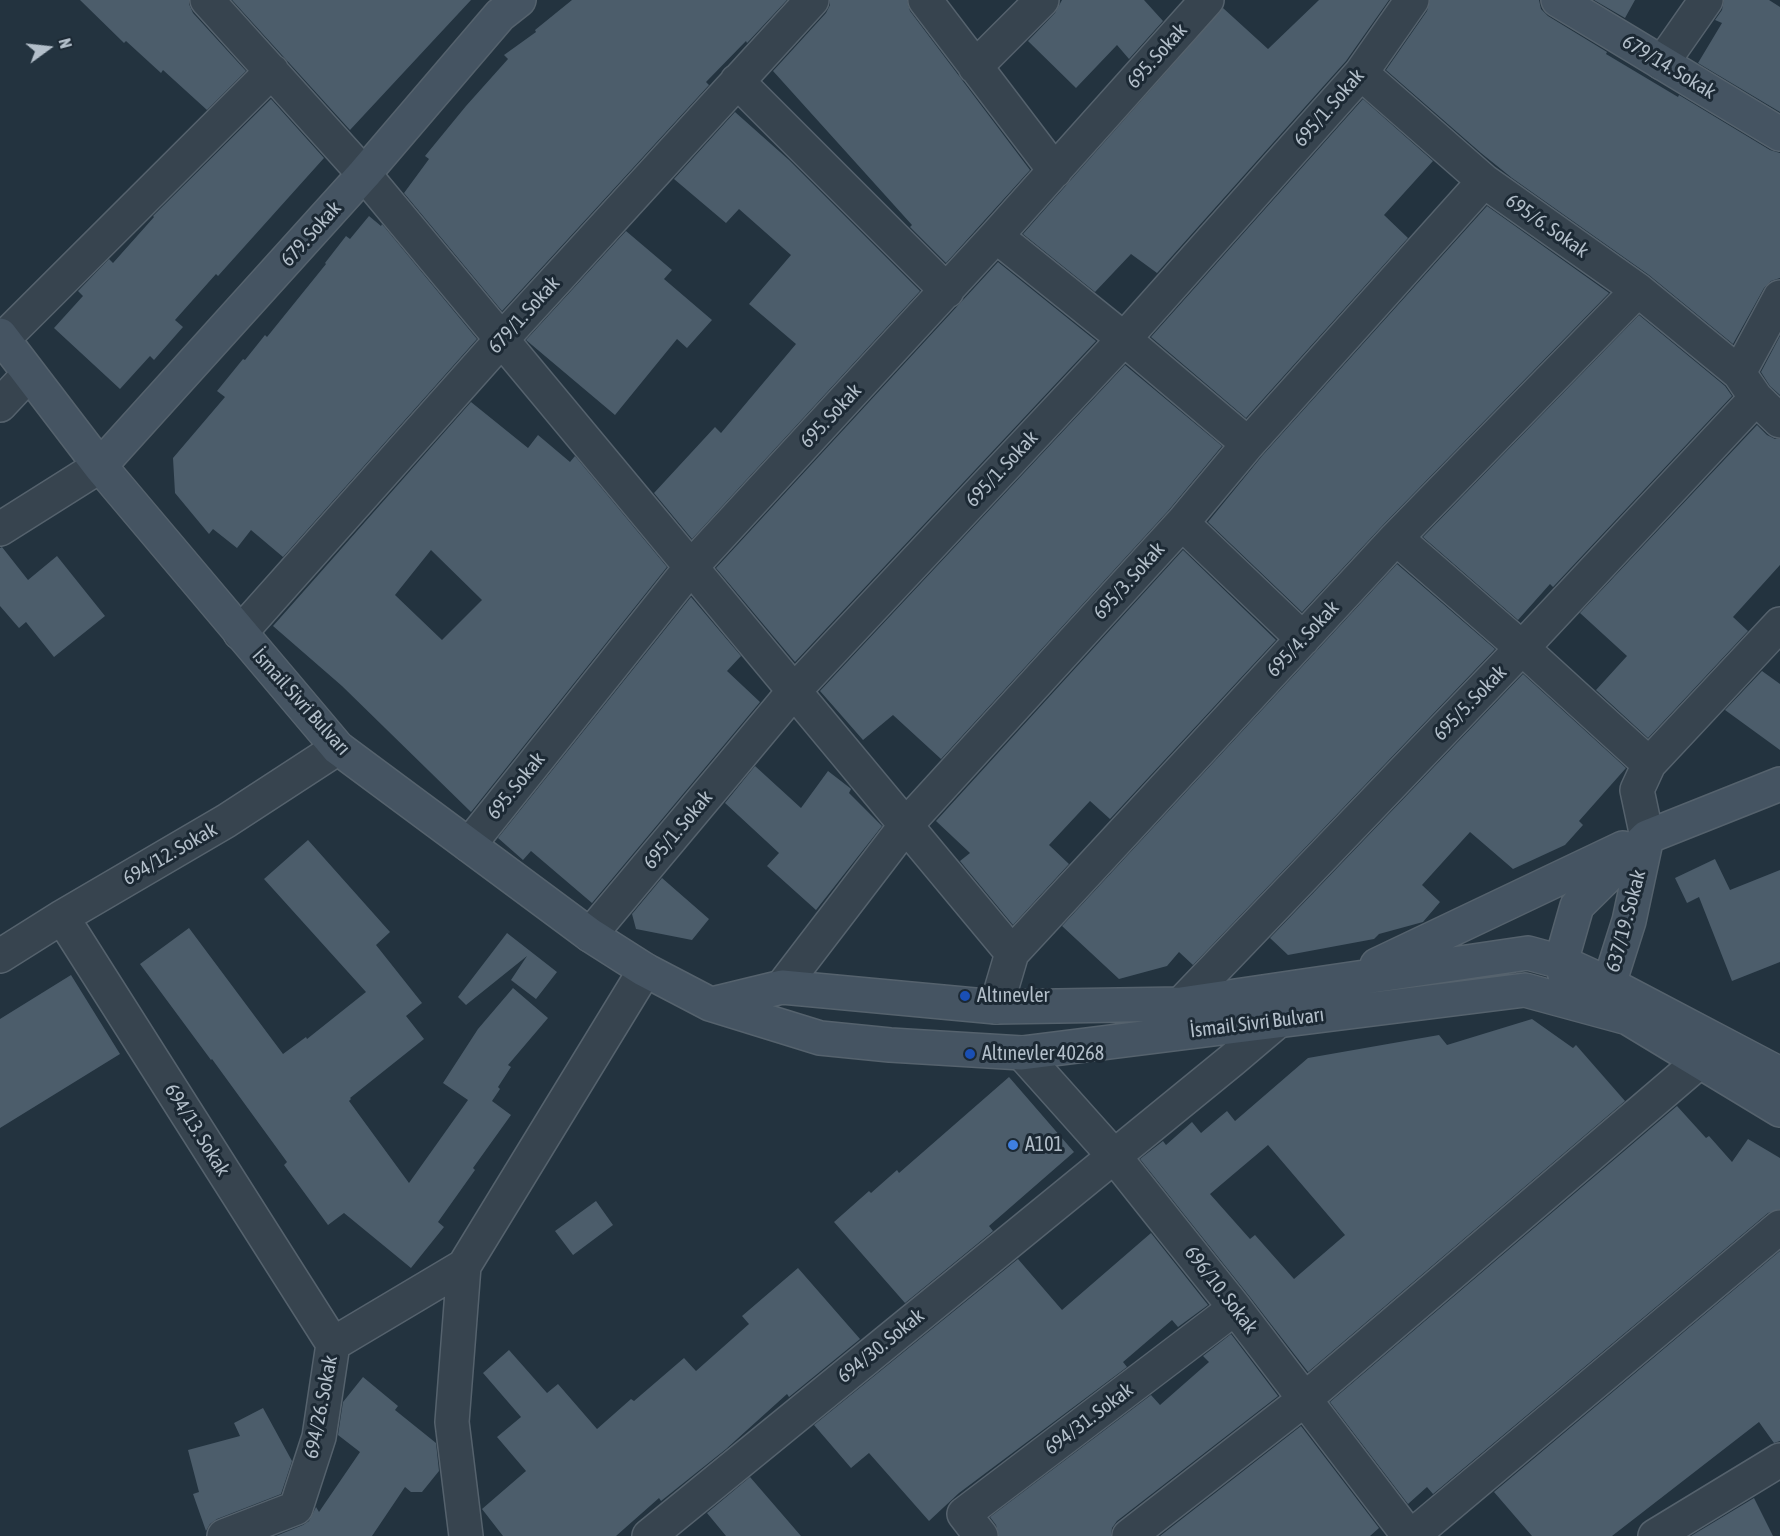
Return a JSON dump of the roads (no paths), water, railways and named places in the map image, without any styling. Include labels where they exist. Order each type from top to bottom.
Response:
[{"type":"main road","name":"679. Sokak","points":[[100,466],[364,174],[500,15],[519,0]]},
{"type":"main road","name":"679/14. Sokak","points":[[1558,0],[1780,134]]},
{"type":"main road","name":"İsmail Sivri Bulvarı","points":[[2,337],[100,466],[338,748],[590,935],[645,970],[710,1004],[820,1038],[1022,1053],[1525,990],[1628,1018],[1780,1110]]},
{"type":"main road","name":"637/19. Sokak","points":[[1561,962],[1577,906],[1647,837],[1780,784]]},
{"type":"main road","name":"637/19. Sokak","points":[[1574,1002],[1609,984],[1629,921],[1647,837]]},
{"type":"main road","points":[[1346,980],[1647,837]]},
{"type":"main road","name":"İsmail Sivri Bulvarı","points":[[710,1004],[782,987],[996,1007],[1181,1004],[1528,953],[1561,962],[1609,984],[1780,1074]]},
{"type":"main road","points":[[1561,962],[1574,1002]]},
{"type":"street","points":[[207,0],[364,174],[1012,953]]},
{"type":"street","name":"679/1. Sokak","points":[[240,633],[502,339],[812,0]]},
{"type":"street","points":[[925,0],[1055,171]]},
{"type":"street","points":[[975,67],[1042,0]]},
{"type":"street","name":"695. Sokak","points":[[468,844],[691,567],[947,291],[1207,0]]},
{"type":"street","name":"695/1. Sokak","points":[[590,935],[794,691],[1124,339],[1361,73],[1412,0]]},
{"type":"street","points":[[1662,63],[1706,0]]},
{"type":"street","points":[[2,337],[272,71]]},
{"type":"street","name":"695/6. Sokak","points":[[1361,73],[1484,181],[1638,290],[1747,385],[1780,421]]},
{"type":"street","points":[[737,81],[947,291]]},
{"type":"street","name":"695/3. Sokak","points":[[782,987],[906,825],[1182,523],[1248,444],[1484,181]]},
{"type":"street","points":[[996,236],[1124,339],[1248,444]]},
{"type":"street","name":"695/4. Sokak","points":[[996,1007],[1012,953],[1396,538],[1638,290]]},
{"type":"street","name":"695/5. Sokak","points":[[1181,1004],[1522,648],[1747,385],[1780,297]]},
{"type":"street","points":[[0,405],[29,374]]},
{"type":"street","points":[[0,529],[100,466]]},
{"type":"street","points":[[1182,523],[1303,639]]},
{"type":"street","points":[[1396,538],[1522,648],[1649,764]]},
{"type":"street","points":[[1647,837],[1637,790],[1649,764],[1780,624]]},
{"type":"street","name":"694/12. Sokak","points":[[0,956],[62,916],[226,820],[338,748]]},
{"type":"street","name":"694/13. Sokak","points":[[62,916],[333,1344]]},
{"type":"street","name":"694/26. Sokak","points":[[460,1532],[452,1422],[464,1266],[645,970]]},
{"type":"street","name":"694/30. Sokak","points":[[649,1536],[685,1526],[1114,1156],[1278,1021]]},
{"type":"street","name":"696/10. Sokak","points":[[1022,1053],[1114,1156],[1235,1308],[1410,1536]]},
{"type":"street","points":[[1130,1536],[1305,1399],[1699,1062]]},
{"type":"street","points":[[1410,1536],[1780,1227]]},
{"type":"street","name":"694/26. Sokak","points":[[224,1536],[296,1508],[319,1437],[333,1344],[464,1266]]},
{"type":"street","name":"694/31. Sokak","points":[[981,1536],[964,1514],[1235,1308]]},
{"type":"street","points":[[1655,1536],[1780,1460]]},
{"type":"place","name":"Altınevler","points":[[965,996]]},
{"type":"place","name":"Altınevler 40268","points":[[970,1054]]},
{"type":"place","name":"A101","points":[[1013,1145]]}]
